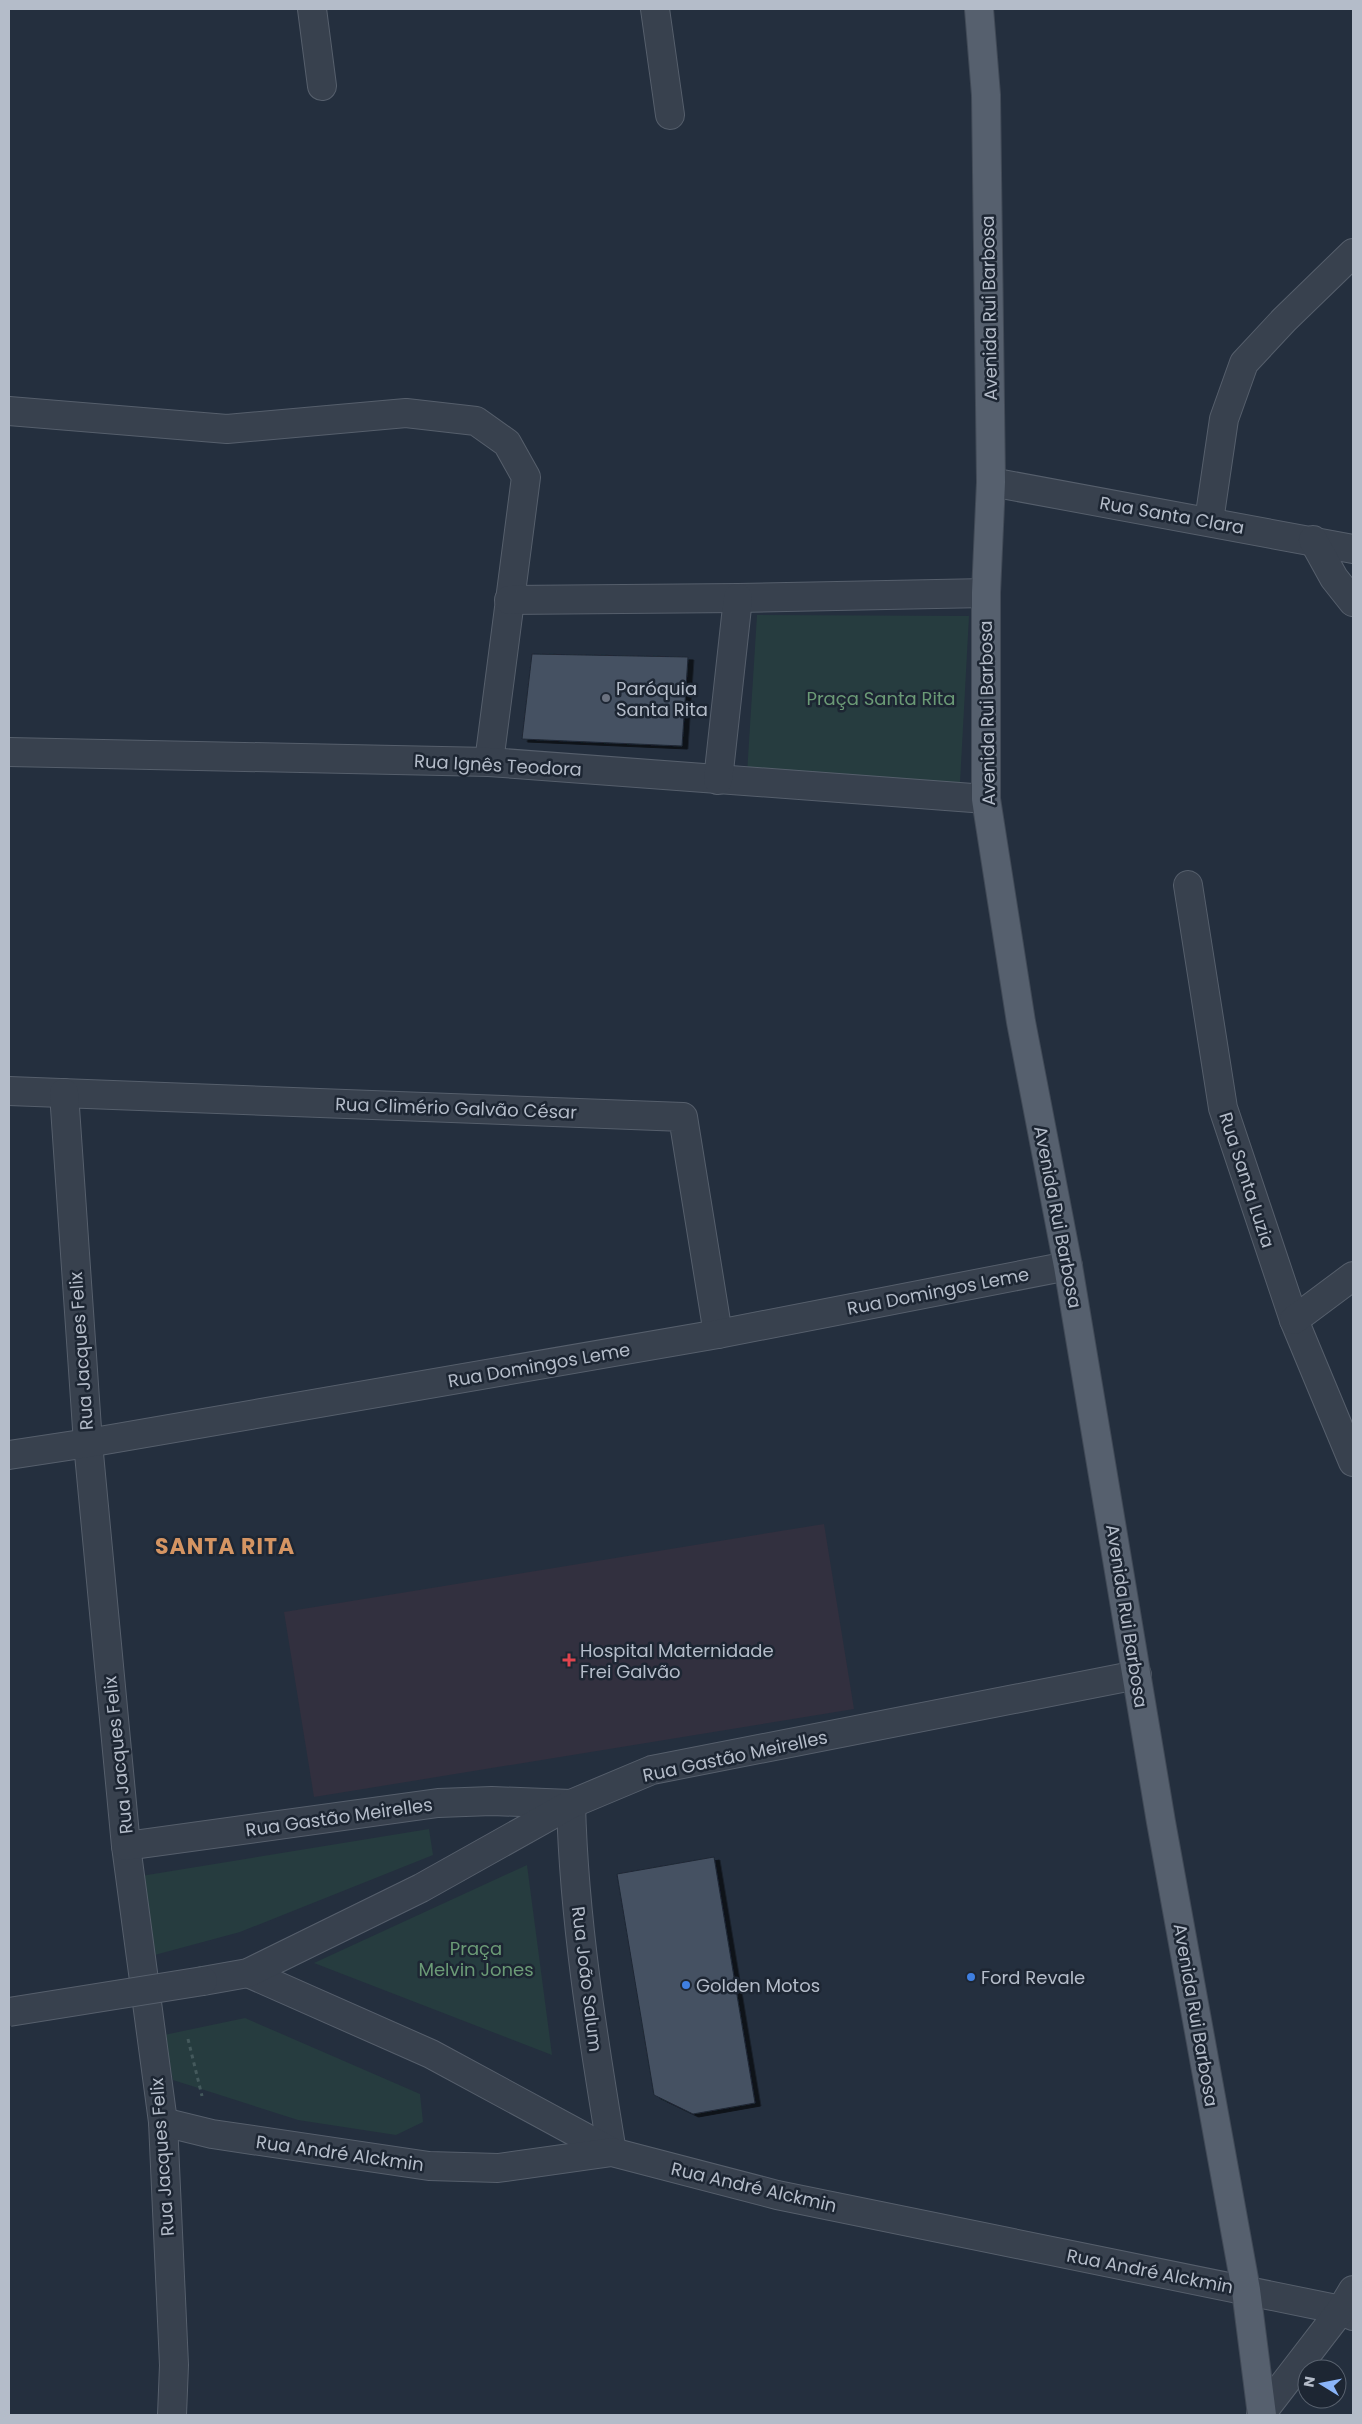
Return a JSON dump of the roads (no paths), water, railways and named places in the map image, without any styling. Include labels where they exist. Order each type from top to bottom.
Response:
[{"type":"main road","name":"Avenida Rui Barbosa","points":[[979,9],[986,95],[991,482],[986,593],[986,799],[1021,1022],[1068,1266],[1136,1675],[1246,2290],[1261,2415]]},
{"type":"street","points":[[312,9],[322,86]]},
{"type":"street","points":[[655,9],[670,115]]},
{"type":"street","points":[[1209,522],[1224,419],[1244,363],[1284,320],[1353,253]]},
{"type":"street","points":[[9,411],[228,429],[406,414],[476,420],[506,442],[526,477],[488,762]]},
{"type":"street","name":"Rua Santa Clara","points":[[991,482],[1353,549]]},
{"type":"street","points":[[1312,540],[1334,578],[1353,602]]},
{"type":"street","points":[[509,600],[986,593]]},
{"type":"street","points":[[718,780],[738,598]]},
{"type":"street","name":"Rua Ignês Teodora","points":[[9,752],[488,762],[986,799]]},
{"type":"street","name":"Rua Santa Luzia","points":[[1188,885],[1223,1108],[1294,1320],[1353,1462]]},
{"type":"street","name":"Rua Climério Galvão César","points":[[9,1091],[683,1117],[718,1334]]},
{"type":"street","name":"Rua Jacques Felix","points":[[64,1093],[88,1443],[126,1846],[163,2122],[174,2366],[172,2415]]},
{"type":"street","name":"Rua Domingos Leme","points":[[9,1455],[718,1334],[1068,1266]]},
{"type":"street","points":[[1294,1320],[1353,1276]]},
{"type":"street","name":"Rua Gastão Meirelles","points":[[126,1846],[438,1803],[492,1801],[571,1804],[652,1770],[1136,1675]]},
{"type":"street","points":[[9,2012],[248,1973],[421,1888],[571,1804]]},
{"type":"street","name":"Rua João Salum","points":[[571,1804],[573,1856],[580,1928],[612,2152]]},
{"type":"street","points":[[248,1973],[431,2054],[612,2152]]},
{"type":"street","name":"Rua André Alckmin","points":[[163,2122],[212,2134],[428,2166],[498,2168],[612,2152],[777,2195],[1246,2290],[1349,2305]]},
{"type":"street","points":[[1261,2415],[1349,2305]]},
{"type":"place","name":"Paróquia Santa Rita","points":[[606,698]]},
{"type":"place","name":"Hospital Maternidade Frei Galvão","points":[[569,1660]]},
{"type":"place","name":"Ford Revale","points":[[971,1977]]},
{"type":"place","name":"Golden Motos","points":[[686,1985]]},
{"type":"district","name":"SANTA RITA","points":[[225,1546]]},
{"type":"park label","name":"Praça Santa Rita","points":[[881,698]]},
{"type":"park label","name":"Praça Melvin Jones","points":[[476,1958]]}]
